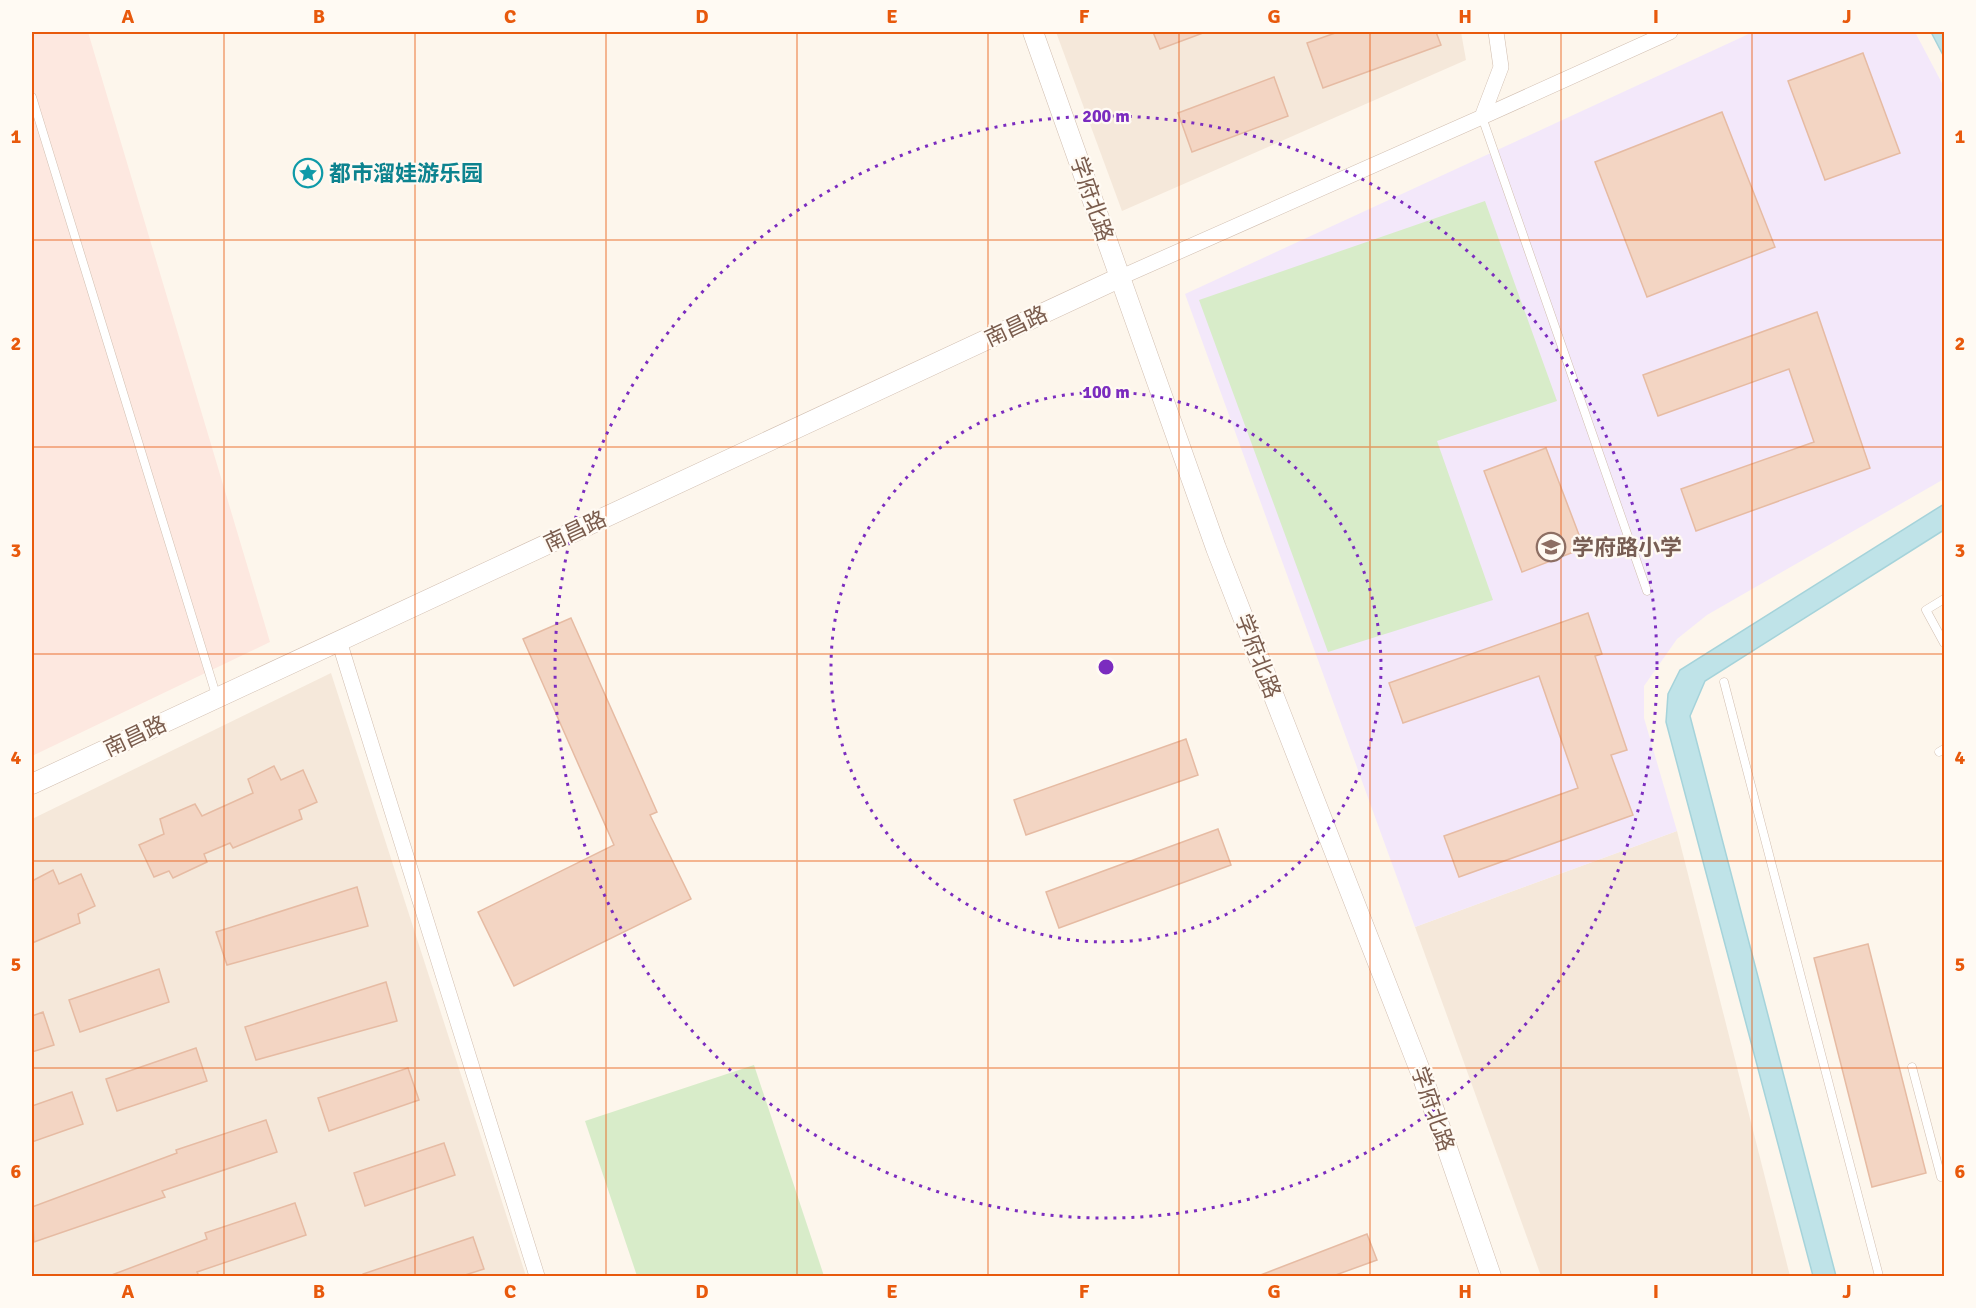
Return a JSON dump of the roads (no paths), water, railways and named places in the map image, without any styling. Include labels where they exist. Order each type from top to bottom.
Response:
[{"type":"street","name":"学府北路","points":[[1033,32],[1216,548],[1423,1078],[1491,1276]]},
{"type":"street","points":[[1482,117],[1501,67],[1496,32]]},
{"type":"street","points":[[1119,278],[1670,32]]},
{"type":"street","name":"南昌路","points":[[32,784],[1119,278]]},
{"type":"street","points":[[339,641],[537,1276]]},
{"type":"lane","points":[[32,97],[217,698]]},
{"type":"lane","points":[[1482,117],[1647,591]]},
{"type":"lane","points":[[1944,599],[1926,610],[1944,643]]},
{"type":"lane","points":[[1724,682],[1879,1276]]},
{"type":"lane","points":[[1912,1067],[1941,1177],[1944,1176]]},
{"type":"water","points":[[1931,32],[1944,32],[1944,57]]},
{"type":"water","points":[[1944,504],[1944,530],[1705,681],[1690,716],[1836,1276],[1813,1276],[1666,722],[1668,694],[1680,670]]},
{"type":"place","name":"都市溜娃游乐园","points":[[308,173]]},
{"type":"place","name":"学府路小学","points":[[1551,547]]}]
